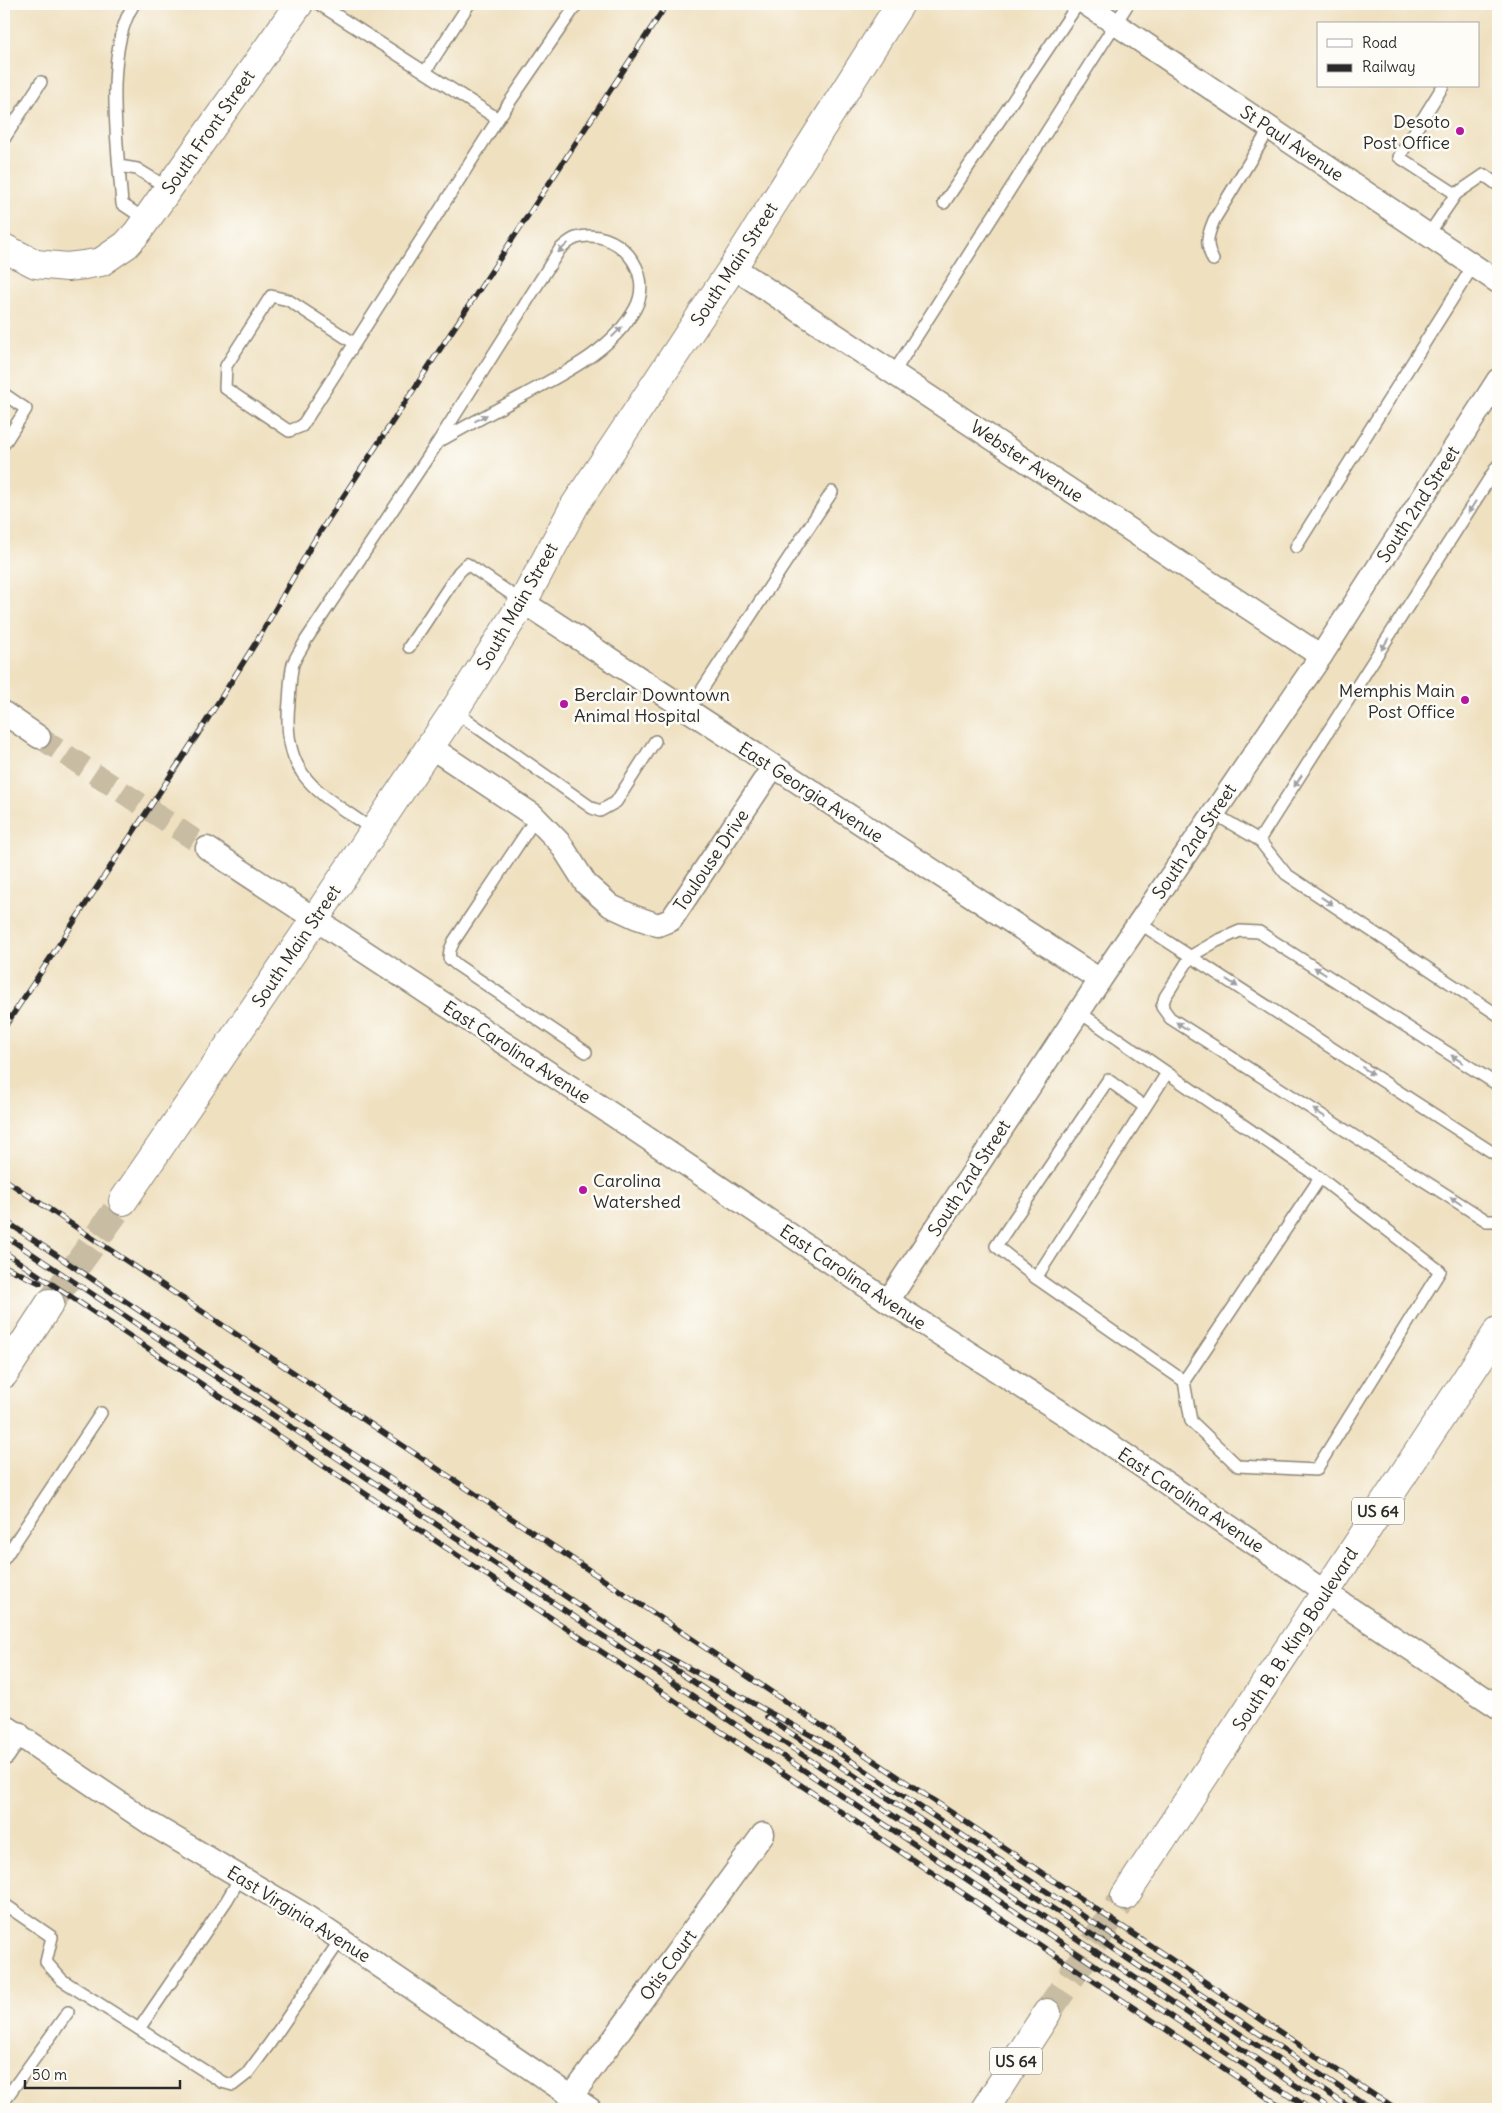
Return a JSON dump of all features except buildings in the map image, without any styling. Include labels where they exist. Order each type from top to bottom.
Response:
[{"type":"main road","name":"South Front Street","points":[[4,248],[36,264],[51,266],[101,262],[113,256],[126,245],[146,220],[300,4]]},
{"type":"main road","name":"South Main Street","points":[[123,1201],[315,919],[428,746],[454,711],[523,602],[575,505],[733,267],[900,4]]},
{"type":"main road","points":[[4,1374],[50,1304]]},
{"type":"main road","name":"South B. B. King Boulevard","points":[[1125,1896],[1498,1332]]},
{"type":"main road","name":"US 64","points":[[985,2109],[1047,2013]]},
{"type":"street","name":"St Paul Avenue","points":[[1086,4],[1498,282]]},
{"type":"street","name":"Webster Avenue","points":[[733,267],[1321,656]]},
{"type":"street","name":"South 2nd Street","points":[[888,1301],[1100,980],[1321,656],[1498,380]]},
{"type":"street","name":"East Georgia Avenue","points":[[523,602],[772,767],[1100,980]]},
{"type":"street","points":[[4,713],[39,737]]},
{"type":"street","name":"Toulouse Drive","points":[[428,746],[536,818],[560,843],[586,884],[611,906],[658,925],[671,920],[772,767]]},
{"type":"street","name":"East Carolina Avenue","points":[[207,848],[613,1115],[888,1301],[1083,1426],[1498,1708]]},
{"type":"street","points":[[4,1754],[11,1729]]},
{"type":"street","name":"East Virginia Avenue","points":[[11,1729],[151,1824],[303,1914],[590,2109]]},
{"type":"street","name":"Otis Court","points":[[572,2096],[763,1834]]},
{"type":"lane","points":[[134,4],[124,26],[117,61],[115,102],[122,204],[146,220]]},
{"type":"lane","points":[[319,4],[498,119]]},
{"type":"lane","points":[[425,72],[469,4]]},
{"type":"lane","points":[[354,343],[288,300],[271,296],[226,366],[225,388],[289,431],[302,426],[498,119],[577,4]]},
{"type":"lane","points":[[944,203],[1078,4]]},
{"type":"lane","points":[[894,372],[1128,4]]},
{"type":"lane","points":[[4,139],[40,82]]},
{"type":"lane","points":[[1442,88],[1399,157],[1456,194]]},
{"type":"lane","points":[[1213,260],[1207,248],[1208,234],[1214,220],[1270,128]]},
{"type":"lane","points":[[119,166],[137,169],[168,188]]},
{"type":"lane","points":[[1428,235],[1456,194],[1484,175],[1498,185]]},
{"type":"lane","points":[[373,830],[326,797],[307,781],[294,762],[288,741],[288,708],[293,664],[306,640],[438,442],[560,249],[574,239],[590,236],[606,239],[624,250],[638,268],[642,288],[635,309],[622,328],[575,368],[438,442]]},
{"type":"lane","points":[[1296,547],[1473,266]]},
{"type":"lane","points":[[4,394],[26,409],[4,444]]},
{"type":"lane","points":[[1259,840],[1498,466]]},
{"type":"lane","points":[[688,711],[832,492]]},
{"type":"lane","points":[[408,647],[459,572],[467,564],[523,602]]},
{"type":"lane","points":[[454,711],[592,808],[600,811],[616,802],[655,741]]},
{"type":"lane","points":[[1214,813],[1259,840],[1286,874],[1498,1015]]},
{"type":"lane","points":[[536,818],[454,941],[449,958],[456,966],[586,1052]]},
{"type":"lane","points":[[1139,923],[1498,1156]]},
{"type":"lane","points":[[1498,1085],[1259,932],[1240,931],[1217,941],[1191,956],[1165,997],[1162,1007],[1170,1018],[1487,1221],[1498,1221]]},
{"type":"lane","points":[[1079,1012],[1320,1178],[1440,1271],[1316,1470],[1238,1466],[1191,1421],[1184,1381],[1320,1178]]},
{"type":"lane","points":[[1036,1278],[1167,1073]]},
{"type":"lane","points":[[1145,1107],[1108,1080],[996,1246],[1036,1278],[1184,1381]]},
{"type":"lane","points":[[4,1559],[101,1413]]},
{"type":"lane","points":[[139,2030],[227,1900],[241,1876]]},
{"type":"lane","points":[[4,1904],[52,1937],[46,1962],[62,1980],[222,2082],[233,2085],[247,2074],[270,2043],[341,1939]]},
{"type":"lane","points":[[4,2101],[68,2012]]},
{"type":"tunnel","points":[[39,737],[207,848]]},
{"type":"tunnel","points":[[50,1303],[123,1201]]},
{"type":"tunnel","points":[[1047,2013],[1125,1896]]},
{"type":"railway","points":[[4,1028],[200,731],[260,636],[314,541],[667,4]]},
{"type":"railway","points":[[4,1179],[1395,2109]]},
{"type":"railway","points":[[4,1220],[1331,2109]]},
{"type":"railway","points":[[4,1235],[1310,2109]]},
{"type":"railway","points":[[4,1252],[1285,2109]]},
{"type":"railway","points":[[4,1266],[40,1283]]},
{"type":"railway","points":[[659,1652],[820,1740],[1372,2109]]},
{"type":"railway","points":[[767,1717],[1352,2109]]},
{"type":"place","name":"Desoto Post Office","points":[[1460,131]]},
{"type":"place","name":"Memphis Main Post Office","points":[[1465,700]]},
{"type":"place","name":"Berclair Downtown Animal Hospital","points":[[564,704]]},
{"type":"place","name":"Carolina Watershed","points":[[583,1190]]}]
